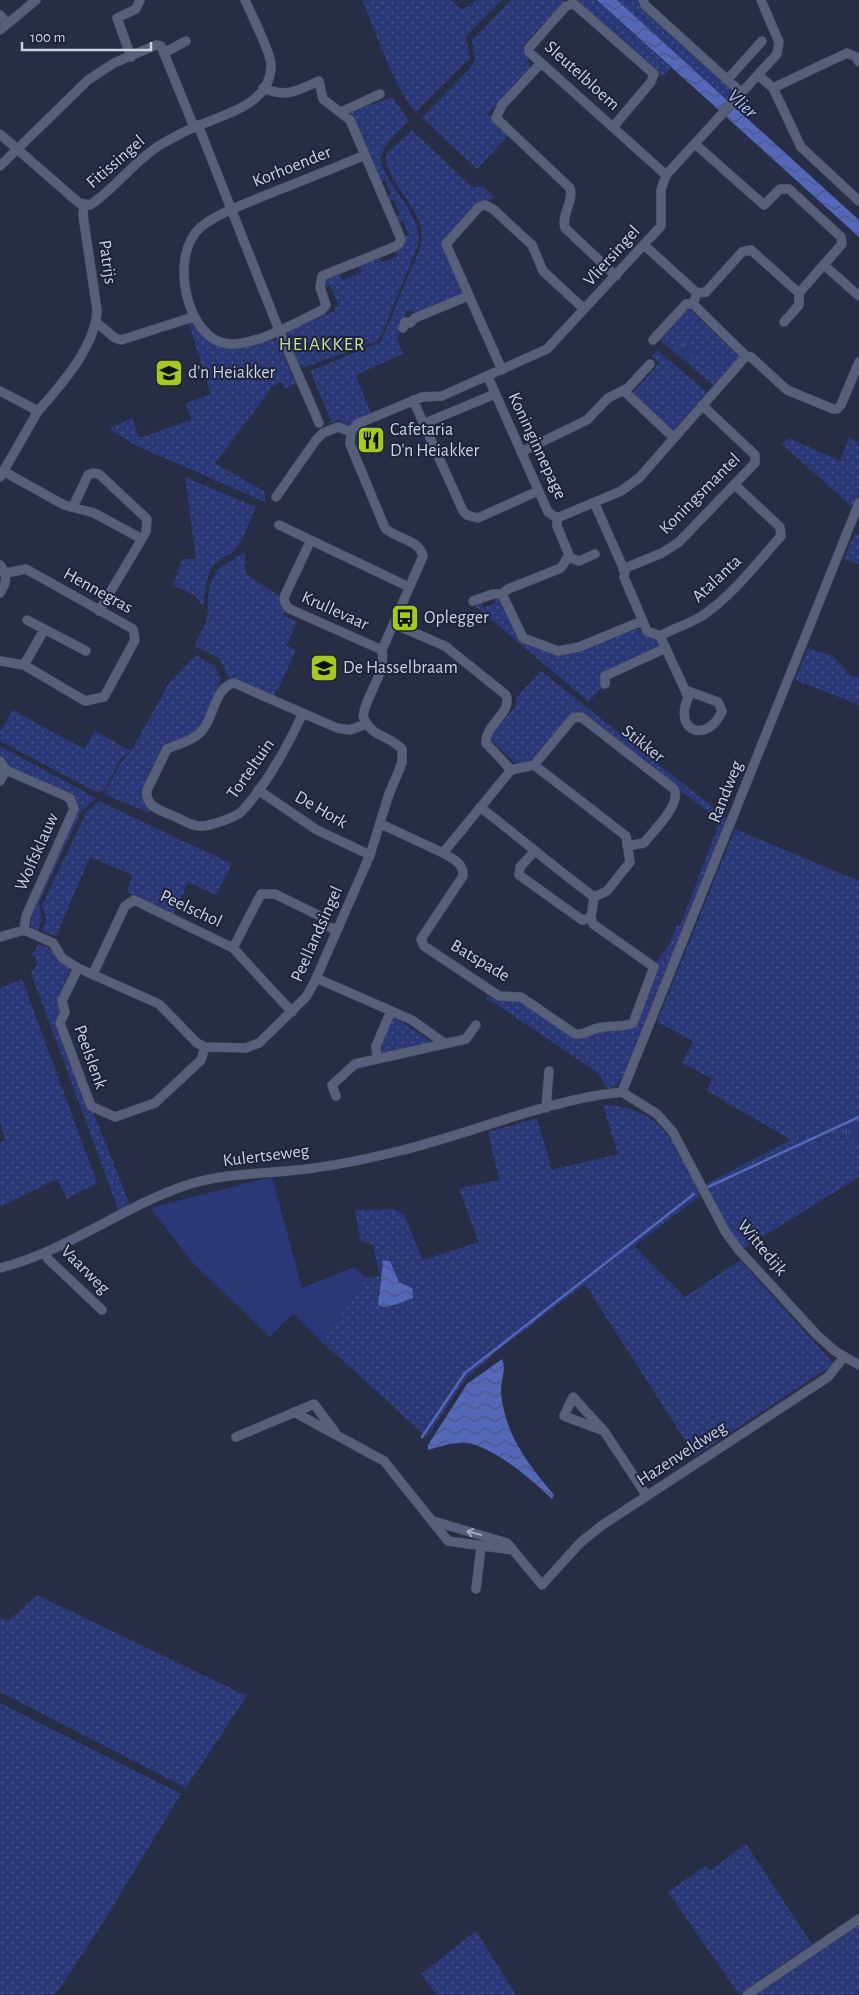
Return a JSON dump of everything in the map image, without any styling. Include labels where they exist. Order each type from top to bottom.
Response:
[{"type":"street","points":[[0,15],[3,27],[36,0]]},
{"type":"street","points":[[131,56],[117,18],[136,9],[140,0]]},
{"type":"street","name":"Fitissingel","points":[[0,134],[84,205],[90,205],[139,161],[159,146],[196,126],[250,104],[263,88],[270,75],[271,62],[245,0]]},
{"type":"street","points":[[643,0],[645,4],[742,93]]},
{"type":"street","name":"Vliersingel","points":[[351,432],[357,424],[413,400],[428,396],[442,396],[547,349],[584,310],[661,226],[660,190],[666,175],[777,54],[779,42],[760,0]]},
{"type":"street","name":"Sleutelbloem","points":[[613,126],[652,82],[654,74],[574,4],[566,6],[529,48],[530,52],[666,175]]},
{"type":"street","points":[[164,53],[186,41]]},
{"type":"street","points":[[727,80],[762,41]]},
{"type":"street","points":[[0,166],[88,80],[114,63],[156,45],[161,46],[174,82],[196,126],[319,423]]},
{"type":"street","points":[[773,88],[847,53],[856,57],[859,62]]},
{"type":"street","points":[[541,63],[502,105],[496,118],[570,188],[572,196],[564,223],[565,228],[616,276]]},
{"type":"street","points":[[758,74],[773,88],[801,147],[859,200]]},
{"type":"street","points":[[97,323],[115,338],[121,340],[193,317],[219,342],[230,344],[251,341],[322,310],[326,305],[320,287],[322,276],[399,244],[401,239],[350,120],[323,99],[319,81],[293,93],[278,94],[263,88]]},
{"type":"street","points":[[341,112],[380,94]]},
{"type":"street","points":[[695,144],[764,205],[780,189],[789,189],[841,237],[842,244],[799,293],[799,305],[784,322]]},
{"type":"street","name":"Korhoender","points":[[193,317],[182,274],[185,252],[191,238],[202,227],[231,209],[365,155]]},
{"type":"street","name":"Patrijs","points":[[2,474],[38,412],[59,388],[93,337],[97,323],[97,310],[83,215],[84,205]]},
{"type":"street","points":[[502,370],[446,244],[479,207],[485,205],[493,209],[532,246],[543,271],[584,310]]},
{"type":"street","points":[[644,245],[697,293],[706,292],[742,252],[751,250],[799,293]]},
{"type":"street","points":[[824,265],[859,296]]},
{"type":"street","points":[[693,304],[697,293]]},
{"type":"street","points":[[403,328],[405,322],[410,323],[415,318],[468,296]]},
{"type":"street","points":[[653,340],[686,304],[693,304],[746,356],[752,357],[787,390],[833,409],[838,409],[841,405],[859,362]]},
{"type":"street","name":"Koninginnepage","points":[[488,376],[548,512],[557,518],[621,491],[639,478],[746,356]]},
{"type":"street","points":[[521,452],[587,420],[608,398],[623,390],[650,364]]},
{"type":"street","points":[[623,390],[674,438]]},
{"type":"street","points":[[0,391],[38,412]]},
{"type":"street","points":[[423,424],[495,394]]},
{"type":"street","points":[[413,400],[462,511],[467,516],[478,518],[538,491]]},
{"type":"street","name":"Koningsmantel","points":[[624,569],[662,554],[679,542],[755,463],[755,455],[702,405]]},
{"type":"street","points":[[276,497],[323,433],[338,427],[351,432],[350,444],[385,528],[390,533],[418,546],[422,550],[423,560],[409,587],[382,650],[384,661],[382,670],[364,710],[366,724]]},
{"type":"street","points":[[73,507],[88,475],[94,473],[99,474],[147,519],[146,532],[100,611]]},
{"type":"street","points":[[2,474],[64,505],[94,513],[142,539]]},
{"type":"street","name":"Atalanta","points":[[660,636],[700,617],[713,608],[729,594],[781,536],[780,527],[735,485]]},
{"type":"street","points":[[594,502],[624,569],[624,577],[646,631],[660,636],[685,690],[688,698],[683,710],[683,717],[692,729],[700,731],[708,729],[719,718],[722,710],[718,702],[685,690]]},
{"type":"street","name":"Randweg","points":[[622,1092],[859,503]]},
{"type":"street","points":[[473,601],[493,594],[502,594],[508,589],[561,568],[568,557],[557,518]]},
{"type":"street","points":[[279,525],[310,542],[409,587]]},
{"type":"street","name":"Krullevaar","points":[[310,542],[284,594],[286,606],[382,650]]},
{"type":"street","points":[[568,557],[578,561],[595,554]]},
{"type":"street","points":[[0,565],[6,573],[6,583],[0,593]]},
{"type":"street","name":"Hennegras","points":[[0,661],[24,665],[85,701],[104,697],[135,640],[133,629],[26,569],[6,573]]},
{"type":"street","points":[[502,594],[523,638],[552,651],[579,647],[642,621]]},
{"type":"street","points":[[27,620],[86,651]]},
{"type":"street","points":[[394,624],[445,646],[506,695],[509,701],[507,706],[488,729],[486,743],[511,770]]},
{"type":"street","points":[[24,665],[44,630]]},
{"type":"street","points":[[605,684],[605,676],[666,648]]},
{"type":"street","name":"Torteltuin","points":[[303,714],[291,739],[258,790],[236,816],[201,827],[158,810],[146,797],[147,790],[167,749],[197,736],[206,726],[223,688],[228,684],[234,683],[337,728],[350,730],[366,724]]},
{"type":"street","name":"Stikker","points":[[534,764],[573,718],[580,717],[674,789],[677,799],[675,803],[644,844],[627,846]]},
{"type":"street","name":"Peellandsingel","points":[[205,1047],[246,1048],[259,1043],[292,1012],[306,996],[316,978],[370,855],[404,756],[402,749],[397,743],[371,731],[366,724]]},
{"type":"street","points":[[0,761],[6,770],[0,781]]},
{"type":"street","points":[[381,824],[443,853],[511,770],[534,764],[626,836],[630,862],[607,890],[594,898],[591,918],[582,920],[522,879],[518,871],[534,852]]},
{"type":"street","name":"Wolfsklauw","points":[[6,770],[70,798],[74,809],[26,916],[24,930]]},
{"type":"street","name":"De Hork","points":[[258,790],[317,830],[370,855]]},
{"type":"street","points":[[480,807],[594,898]]},
{"type":"street","name":"Batspade","points":[[443,853],[459,863],[463,870],[463,876],[421,939],[424,946],[499,996],[521,997],[575,1034],[582,1034],[596,1028],[625,1026],[633,1023],[654,970],[652,964],[593,924],[591,918]]},
{"type":"street","points":[[233,948],[261,894],[276,894],[320,916],[326,926],[337,930]]},
{"type":"street","name":"Peelschol","points":[[93,974],[126,906],[134,900],[233,948],[292,1012]]},
{"type":"street","points":[[0,936],[24,930],[53,943],[62,958],[78,968],[159,1004],[197,1043],[205,1047]]},
{"type":"street","name":"Peelslenk","points":[[78,968],[62,1001],[65,1012],[60,1022],[91,1106],[115,1117],[155,1103],[202,1060],[205,1047]]},
{"type":"street","points":[[316,978],[412,1020],[444,1043]]},
{"type":"street","points":[[377,1058],[376,1046],[391,1011]]},
{"type":"street","points":[[336,1096],[332,1085],[355,1064],[466,1039],[476,1025]]},
{"type":"street","points":[[546,1108],[549,1070]]},
{"type":"street","name":"Kulertseweg","points":[[0,1268],[46,1253],[154,1198],[190,1184],[223,1176],[290,1171],[400,1151],[584,1097],[622,1092]]},
{"type":"street","name":"Wittedijk","points":[[622,1092],[645,1106],[666,1123],[673,1132],[725,1231],[738,1249],[817,1336],[844,1357],[859,1365]]},
{"type":"street","name":"Vaarweg","points":[[46,1253],[48,1259],[102,1310]]},
{"type":"street","name":"Hazenveldweg","points":[[514,1550],[542,1585],[580,1543],[600,1526],[828,1377],[844,1357]]},
{"type":"street","points":[[604,1431],[564,1416],[573,1397],[604,1431],[646,1496]]},
{"type":"street","points":[[236,1437],[314,1404],[339,1436]]},
{"type":"street","points":[[294,1412],[384,1461],[448,1541],[514,1550]]},
{"type":"street","points":[[432,1521],[506,1543],[514,1550]]},
{"type":"street","points":[[476,1589],[481,1547]]},
{"type":"street","points":[[747,1995],[859,1919]]},
{"type":"green space","points":[[362,0],[451,0],[460,9],[471,6],[476,0],[502,0],[466,36],[470,58],[416,112],[401,91]]},
{"type":"green space","points":[[511,0],[565,0],[524,45],[530,68],[488,114],[509,135],[477,169],[422,118],[470,68],[475,60],[472,40]]},
{"type":"green space","points":[[576,0],[597,0],[671,68],[663,77]]},
{"type":"green space","points":[[617,0],[638,0],[731,88],[733,96],[728,101]]},
{"type":"green space","points":[[392,97],[409,121],[386,145],[382,154],[382,163],[392,184],[414,220],[418,233],[418,245],[381,336],[374,342],[303,368],[296,363],[287,336],[289,330],[335,311],[334,308],[339,306],[330,285],[325,287],[326,280],[340,274],[343,280],[361,272],[358,266],[380,257],[382,262],[397,257],[396,250],[404,237],[409,235],[403,221],[397,223],[395,217],[400,214],[394,200],[389,202],[386,196],[391,194],[385,180],[380,181],[350,116],[351,112]]},
{"type":"green space","points":[[412,130],[473,188],[483,186],[495,198],[479,203],[444,244],[465,293],[417,313],[410,310],[406,312],[397,339],[403,354],[356,375],[371,414],[352,427],[339,420],[325,425],[331,421],[310,371],[381,342],[420,248],[422,234],[419,221],[392,176],[387,165],[386,154]]},
{"type":"green space","points":[[688,308],[742,359],[716,388],[652,333],[656,329],[662,334]]},
{"type":"green space","points":[[188,321],[216,343],[277,340],[293,377],[296,377],[298,382],[285,389],[282,382],[271,387],[215,463],[265,492],[265,502],[137,446],[109,429],[132,418],[139,438],[191,420],[186,403],[211,394]]},
{"type":"green space","points":[[685,340],[697,352],[688,361],[676,350]]},
{"type":"green space","points":[[657,350],[709,394],[674,433],[633,393],[659,363],[652,356]]},
{"type":"green space","points":[[849,437],[859,443],[859,493],[853,508],[782,444],[789,438],[840,461]]},
{"type":"green space","points":[[185,477],[256,507],[236,549],[214,564],[207,581],[203,606],[195,596],[173,585],[182,559],[196,559]]},
{"type":"green space","points":[[855,533],[859,535],[859,564],[844,559]]},
{"type":"green space","points":[[245,552],[247,575],[281,597],[286,608],[283,615],[297,622],[286,646],[296,650],[280,685],[272,697],[230,680],[219,658],[194,646],[207,620],[209,586],[218,569]]},
{"type":"green space","points":[[496,596],[500,599],[522,642],[555,655],[632,627],[658,638],[663,648],[601,674],[604,685],[589,702],[474,605],[481,602],[484,608],[495,603],[493,597]]},
{"type":"green space","points":[[808,648],[833,656],[850,675],[859,678],[859,705],[795,680]]},
{"type":"green space","points":[[196,655],[215,666],[221,680],[199,730],[194,735],[166,746],[141,794],[150,813],[107,796],[105,792],[120,764],[131,751],[169,683]]},
{"type":"green space","points":[[541,671],[728,819],[624,1075],[620,1082],[610,1089],[604,1085],[601,1077],[591,1068],[485,997],[519,1001],[571,1035],[587,1031],[622,1029],[643,1005],[658,969],[656,962],[668,947],[677,925],[680,926],[720,821],[584,716],[570,715],[531,764],[517,765],[491,740],[493,733],[515,707],[517,697]]},
{"type":"green space","points":[[13,710],[84,749],[95,731],[131,751],[121,758],[104,791],[96,792],[0,741],[0,731]]},
{"type":"green space","points":[[0,746],[96,798],[81,812],[39,903],[42,920],[37,932],[30,929],[33,908],[78,809],[72,795],[7,766],[0,757]]},
{"type":"green space","points":[[99,801],[232,864],[216,895],[188,882],[174,914],[127,892],[132,875],[90,857],[56,936],[42,931],[46,919],[42,905],[86,813]]},
{"type":"green space","points":[[735,829],[859,881],[859,1119],[835,1131],[859,1142],[859,1177],[743,1249],[725,1224],[704,1185],[791,1140],[707,1091],[712,1079],[682,1063],[693,1041],[657,1022]]},
{"type":"green space","points":[[39,944],[53,950],[57,961],[71,968],[58,999],[62,1008],[57,1021],[130,1205],[119,1211],[31,973],[37,965],[36,959],[32,954]]},
{"type":"green space","points":[[22,979],[97,1183],[67,1199],[57,1179],[0,1207],[0,1143],[5,1140],[0,1122],[0,988]]},
{"type":"green space","points":[[394,1017],[432,1042],[382,1053],[380,1044]]},
{"type":"green space","points":[[603,1105],[624,1107],[641,1113],[655,1122],[676,1146],[701,1195],[634,1246],[685,1297],[740,1260],[834,1364],[695,1456],[585,1284],[500,1349],[466,1378],[427,1437],[322,1342],[366,1278],[380,1276],[373,1245],[360,1240],[355,1210],[395,1209],[404,1215],[423,1260],[478,1242],[459,1188],[499,1180],[488,1132],[537,1118],[552,1170],[618,1154]],"holes":[[[383,1260],[390,1261],[399,1282],[405,1283],[406,1300],[393,1306],[378,1295]]]},
{"type":"green space","points":[[859,1119],[859,1142],[834,1131]]},
{"type":"green space","points":[[272,1177],[302,1288],[354,1267],[366,1278],[322,1342],[293,1313],[270,1337],[194,1264],[150,1208]]},
{"type":"green space","points":[[37,1595],[247,1696],[186,1788],[0,1692],[0,1618],[8,1621]]},
{"type":"green space","points":[[0,1703],[181,1794],[101,1926],[55,1995],[0,1995]]},
{"type":"green space","points":[[746,1844],[812,1944],[739,1994],[668,1892],[705,1866],[711,1870]]},
{"type":"green space","points":[[859,1925],[859,1995],[756,1995]]},
{"type":"green space","points":[[476,1931],[516,1995],[437,1995],[421,1974]]},
{"type":"water","points":[[597,0],[617,0],[859,220],[859,237]]},
{"type":"water","points":[[383,1260],[390,1261],[399,1282],[412,1288],[413,1298],[391,1306],[378,1305]]},
{"type":"water","points":[[502,1359],[504,1371],[501,1393],[507,1422],[519,1448],[535,1472],[554,1495],[552,1499],[512,1465],[476,1445],[456,1443],[428,1450],[428,1445],[467,1384]]},
{"type":"waterway","points":[[708,1187],[859,1117]]},
{"type":"waterway","points":[[422,1437],[465,1373],[694,1194]]},
{"type":"place","name":"d'n Heiakker","points":[[169,373]]},
{"type":"place","name":"Cafetaria D'n Heiakker","points":[[371,440]]},
{"type":"place","name":"Oplegger","points":[[405,618]]},
{"type":"place","name":"De Hasselbraam","points":[[324,668]]},
{"type":"district","name":"HEIAKKER","points":[[322,344]]},
{"type":"water label","name":"Vlier","points":[[742,104]]}]
